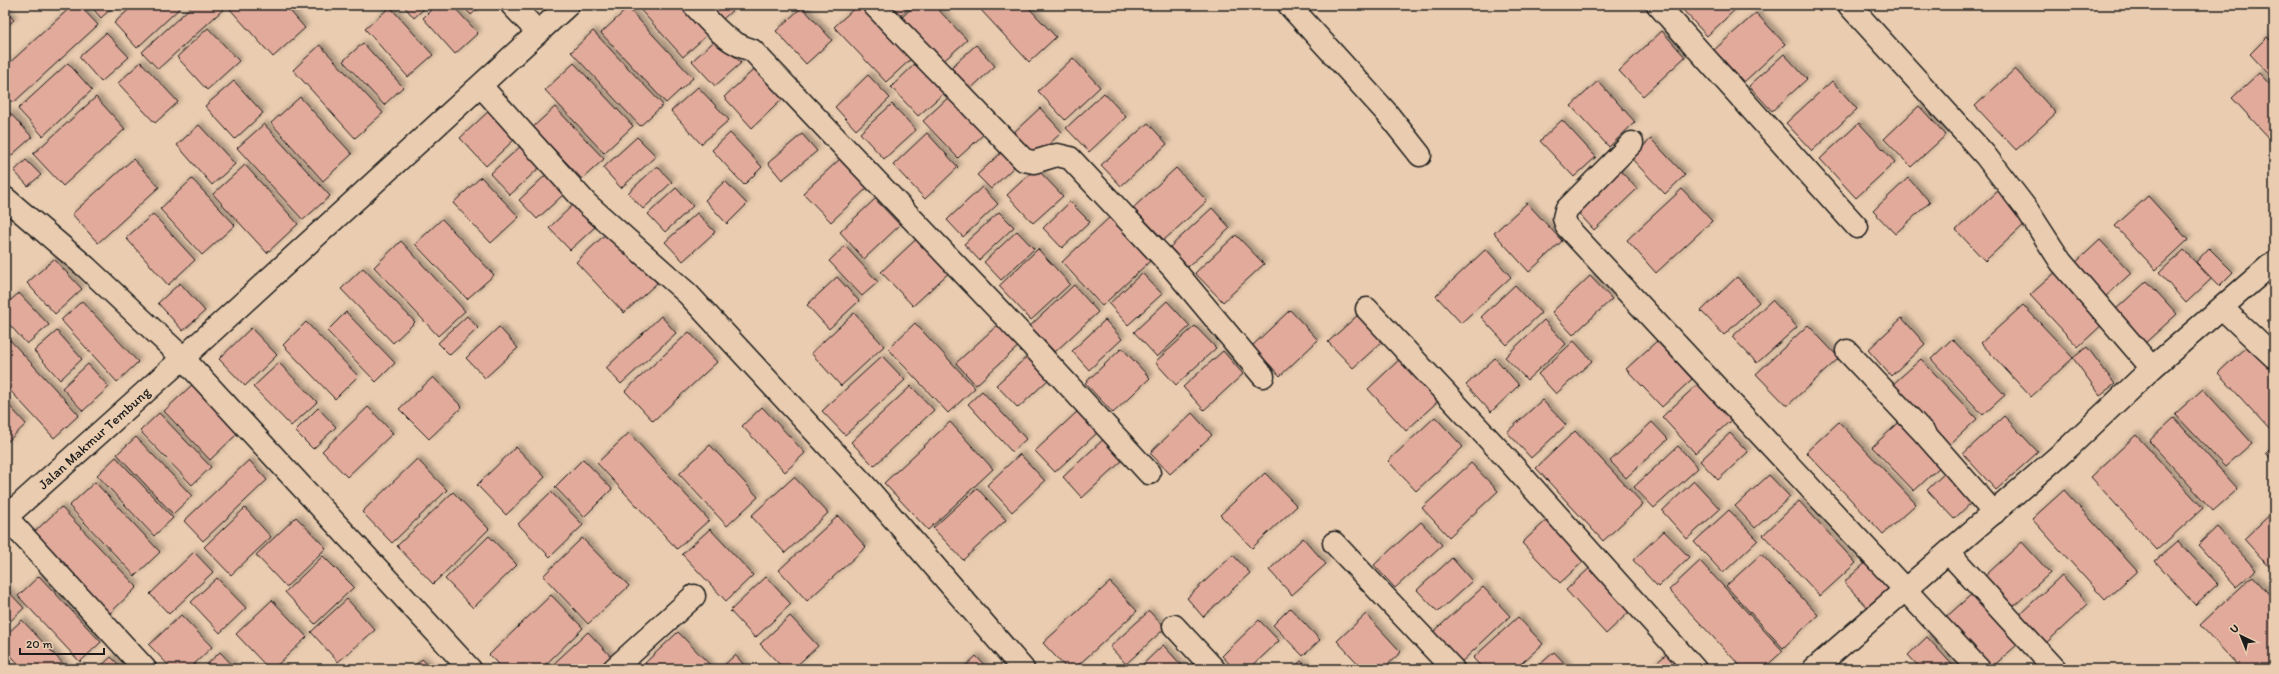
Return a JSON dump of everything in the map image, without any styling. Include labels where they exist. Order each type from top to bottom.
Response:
[{"type":"street","points":[[512,5],[538,32]]},
{"type":"street","name":"Jalan Makmur Tembung","points":[[5,517],[183,358],[568,5]]},
{"type":"street","points":[[694,5],[723,36],[739,46],[752,50],[757,54],[1028,341],[1149,473]]},
{"type":"street","points":[[874,5],[1024,160],[1034,162],[1057,155],[1070,158],[1172,267],[1263,376]]},
{"type":"street","points":[[1289,5],[1386,112],[1420,155]]},
{"type":"street","points":[[1658,5],[1857,227]]},
{"type":"street","points":[[1849,5],[1985,155],[2028,211],[2061,262],[2152,368]]},
{"type":"street","points":[[481,86],[587,204],[688,294],[868,489],[1023,669]]},
{"type":"street","points":[[1632,143],[1566,210],[1564,223],[1979,669]]},
{"type":"street","points":[[5,198],[86,267],[183,358],[470,669]]},
{"type":"street","points":[[1814,669],[1949,554],[2070,446],[2152,368],[2274,262]]},
{"type":"street","points":[[2222,308],[2274,357]]},
{"type":"street","points":[[1367,309],[1497,448],[1695,669]]},
{"type":"street","points":[[1847,351],[1925,434],[1994,513]]},
{"type":"street","points":[[5,517],[145,669]]},
{"type":"street","points":[[1334,543],[1453,669]]},
{"type":"street","points":[[1949,554],[2056,669]]},
{"type":"street","points":[[614,669],[694,596]]},
{"type":"street","points":[[1174,626],[1214,669]]},
{"type":"building","points":[[73,5],[79,5],[98,25],[13,103],[5,94],[5,67]]},
{"type":"building","points":[[90,5],[115,5],[101,18]]},
{"type":"building","points":[[134,5],[183,5],[137,48],[114,23]]},
{"type":"building","points":[[193,5],[228,5],[158,69],[142,52]]},
{"type":"building","points":[[231,5],[285,5],[305,28],[273,57],[228,7]]},
{"type":"building","points":[[403,5],[428,5],[414,18]]},
{"type":"building","points":[[436,5],[452,5],[478,33],[455,54],[423,18]]},
{"type":"building","points":[[462,5],[482,5],[471,15]]},
{"type":"building","points":[[636,5],[679,5],[707,35],[683,57]]},
{"type":"building","points":[[708,5],[738,5],[722,20]]},
{"type":"building","points":[[858,5],[861,5],[911,59],[886,82],[834,27]]},
{"type":"building","points":[[882,5],[912,5],[896,20]]},
{"type":"building","points":[[915,5],[934,5],[967,40],[939,65],[898,21]]},
{"type":"building","points":[[983,5],[1026,5],[1056,37],[1029,62],[980,9]]},
{"type":"building","points":[[1688,5],[1740,5],[1707,36],[1683,10]]},
{"type":"building","points":[[390,7],[433,55],[408,77],[365,29]]},
{"type":"building","points":[[802,7],[832,40],[806,64],[776,31]]},
{"type":"building","points":[[628,8],[693,78],[666,103],[601,33]]},
{"type":"building","points":[[5,10],[14,20],[5,28]]},
{"type":"building","points":[[1756,13],[1785,44],[1744,82],[1714,50]]},
{"type":"building","points":[[208,28],[239,61],[207,90],[177,57]]},
{"type":"building","points":[[593,31],[663,105],[640,126],[571,52]]},
{"type":"building","points":[[1662,31],[1685,57],[1643,96],[1619,71]]},
{"type":"building","points":[[106,33],[129,57],[101,82],[79,57]]},
{"type":"building","points":[[2267,37],[2274,44],[2274,80],[2250,54]]},
{"type":"building","points":[[718,38],[741,63],[715,86],[692,61]]},
{"type":"building","points":[[363,43],[403,87],[384,105],[343,61]]},
{"type":"building","points":[[320,45],[383,113],[355,138],[293,70]]},
{"type":"building","points":[[976,45],[995,66],[966,93],[946,72]]},
{"type":"building","points":[[1784,54],[1807,79],[1772,111],[1749,86]]},
{"type":"building","points":[[1073,58],[1100,87],[1065,120],[1038,91]]},
{"type":"building","points":[[141,62],[178,102],[155,123],[118,83]]},
{"type":"building","points":[[68,63],[92,90],[43,136],[18,109]]},
{"type":"building","points":[[574,63],[633,126],[604,153],[545,90]]},
{"type":"building","points":[[761,63],[789,93],[752,128],[724,97]]},
{"type":"building","points":[[916,63],[944,93],[918,116],[891,87]]},
{"type":"building","points":[[2015,69],[2056,113],[2016,150],[1975,106]]},
{"type":"building","points":[[2259,73],[2274,89],[2274,143],[2232,98]]},
{"type":"building","points":[[868,75],[890,98],[856,130],[835,107]]},
{"type":"building","points":[[234,81],[263,113],[235,139],[205,106]]},
{"type":"building","points":[[1598,81],[1635,122],[1609,147],[1571,106]]},
{"type":"building","points":[[1832,81],[1857,109],[1812,151],[1786,123]]},
{"type":"building","points":[[698,87],[729,120],[701,144],[671,111]]},
{"type":"building","points":[[1104,93],[1126,117],[1089,152],[1066,128]]},
{"type":"building","points":[[951,95],[985,133],[958,158],[923,121]]},
{"type":"building","points":[[96,97],[125,129],[63,186],[33,154]]},
{"type":"building","points":[[300,97],[352,154],[323,181],[271,123]]},
{"type":"building","points":[[892,104],[916,130],[884,159],[860,133]]},
{"type":"building","points":[[1919,106],[1946,135],[1911,167],[1884,139]]},
{"type":"building","points":[[555,107],[604,159],[582,179],[533,127]]},
{"type":"building","points":[[1040,108],[1062,132],[1033,159],[1011,135]]},
{"type":"building","points":[[490,110],[516,138],[486,166],[460,138]]},
{"type":"building","points":[[10,113],[32,137],[5,161],[5,118]]},
{"type":"building","points":[[1562,120],[1596,157],[1574,177],[1540,141]]},
{"type":"building","points":[[1148,123],[1167,144],[1121,186],[1101,165]]},
{"type":"building","points":[[1859,123],[1895,162],[1856,198],[1820,159]]},
{"type":"building","points":[[264,124],[330,196],[303,220],[237,148]]},
{"type":"building","points":[[199,125],[235,164],[212,185],[177,145]]},
{"type":"building","points":[[730,133],[762,167],[744,185],[712,150]]},
{"type":"building","points":[[927,133],[958,167],[925,199],[893,165]]},
{"type":"building","points":[[802,134],[817,151],[782,180],[768,163]]},
{"type":"building","points":[[637,137],[656,156],[621,188],[603,168]]},
{"type":"building","points":[[1651,139],[1685,175],[1665,194],[1631,158]]},
{"type":"building","points":[[522,145],[541,166],[510,195],[490,174]]},
{"type":"building","points":[[1004,150],[1017,164],[991,189],[977,175]]},
{"type":"building","points":[[133,159],[159,187],[98,243],[72,214]]},
{"type":"building","points":[[840,159],[867,188],[831,222],[803,193]]},
{"type":"building","points":[[26,160],[41,175],[28,186],[14,171]]},
{"type":"building","points":[[245,165],[298,224],[267,253],[213,194]]},
{"type":"building","points":[[657,166],[672,182],[643,209],[628,193]]},
{"type":"building","points":[[1036,168],[1063,196],[1033,223],[1007,195]]},
{"type":"building","points":[[1176,168],[1207,201],[1164,240],[1133,208]]},
{"type":"building","points":[[1618,168],[1637,189],[1594,230],[1575,209]]},
{"type":"building","points":[[547,174],[565,193],[537,219],[519,200]]},
{"type":"building","points":[[481,177],[519,217],[491,243],[453,203]]},
{"type":"building","points":[[1908,178],[1930,202],[1895,234],[1873,211]]},
{"type":"building","points":[[192,179],[235,225],[202,255],[160,209]]},
{"type":"building","points":[[725,181],[747,204],[727,224],[705,200]]},
{"type":"building","points":[[982,187],[998,204],[963,237],[947,220]]},
{"type":"building","points":[[676,188],[693,206],[665,232],[648,214]]},
{"type":"building","points":[[1682,189],[1712,221],[1656,273],[1627,240]]},
{"type":"building","points":[[1998,191],[2027,222],[1985,261],[1956,230]]},
{"type":"building","points":[[2148,196],[2188,240],[2156,270],[2115,226]]},
{"type":"building","points":[[875,199],[900,225],[864,259],[840,232]]},
{"type":"building","points":[[1070,202],[1090,222],[1062,248],[1043,228]]},
{"type":"building","points":[[575,203],[596,226],[570,250],[549,228]]},
{"type":"building","points":[[1527,203],[1562,241],[1529,272],[1494,233]]},
{"type":"building","points":[[1212,208],[1230,228],[1188,267],[1170,247]]},
{"type":"building","points":[[999,212],[1014,227],[979,260],[964,244]]},
{"type":"building","points":[[697,213],[715,232],[683,261],[665,242]]},
{"type":"building","points":[[153,214],[195,260],[168,285],[126,238]]},
{"type":"building","points":[[1110,217],[1150,261],[1102,306],[1062,262]]},
{"type":"building","points":[[442,219],[494,275],[467,299],[415,244]]},
{"type":"building","points":[[609,231],[657,283],[624,313],[576,262]]},
{"type":"building","points":[[1017,231],[1034,249],[1001,280],[984,262]]},
{"type":"building","points":[[923,233],[955,267],[913,306],[881,272]]},
{"type":"building","points":[[1236,235],[1264,264],[1223,302],[1195,273]]},
{"type":"building","points":[[2100,240],[2131,273],[2103,299],[2072,266]]},
{"type":"building","points":[[401,241],[465,311],[438,336],[374,267]]},
{"type":"building","points":[[845,246],[878,282],[862,296],[829,261]]},
{"type":"building","points":[[2209,248],[2233,272],[2219,286],[2196,262]]},
{"type":"building","points":[[1038,249],[1070,284],[1031,320],[999,286]]},
{"type":"building","points":[[1486,249],[1511,277],[1461,323],[1436,296]]},
{"type":"building","points":[[2184,250],[2211,279],[2186,303],[2159,273]]},
{"type":"building","points":[[54,259],[82,289],[55,314],[27,283]]},
{"type":"building","points":[[363,268],[415,322],[393,343],[341,289]]},
{"type":"building","points":[[2057,271],[2105,322],[2078,347],[2030,295]]},
{"type":"building","points":[[1142,273],[1162,294],[1128,325],[1109,304]]},
{"type":"building","points":[[1590,276],[1612,299],[1573,335],[1552,312]]},
{"type":"building","points":[[837,277],[859,301],[829,329],[807,305]]},
{"type":"building","points":[[1737,277],[1759,302],[1724,335],[1701,311]]},
{"type":"building","points":[[2147,281],[2177,314],[2144,344],[2114,311]]},
{"type":"building","points":[[180,283],[205,311],[183,331],[158,303]]},
{"type":"building","points":[[1074,285],[1098,312],[1055,352],[1030,326]]},
{"type":"building","points":[[1515,285],[1541,313],[1507,345],[1481,317]]},
{"type":"building","points":[[19,293],[49,325],[27,344],[5,320],[5,305]]},
{"type":"building","points":[[1772,300],[1797,327],[1757,363],[1732,337]]},
{"type":"building","points":[[82,301],[138,362],[117,382],[61,320]]},
{"type":"building","points":[[1167,301],[1190,326],[1157,357],[1134,332]]},
{"type":"building","points":[[2023,305],[2073,358],[2031,397],[1981,343]]},
{"type":"building","points":[[1290,310],[1318,340],[1280,376],[1252,346]]},
{"type":"building","points":[[346,312],[395,363],[376,382],[327,331]]},
{"type":"building","points":[[854,313],[884,346],[841,386],[811,353]]},
{"type":"building","points":[[2274,314],[2274,329],[2267,321]]},
{"type":"building","points":[[1358,315],[1383,341],[1353,368],[1328,342]]},
{"type":"building","points":[[467,316],[478,328],[450,355],[438,343]]},
{"type":"building","points":[[661,316],[676,333],[621,384],[606,368]]},
{"type":"building","points":[[1902,318],[1925,344],[1891,376],[1868,350]]},
{"type":"building","points":[[1105,320],[1122,339],[1089,370],[1072,351]]},
{"type":"building","points":[[1544,320],[1566,344],[1527,380],[1505,357]]},
{"type":"building","points":[[1002,321],[1022,343],[976,385],[956,363]]},
{"type":"building","points":[[306,322],[358,376],[335,399],[283,345]]},
{"type":"building","points":[[915,323],[975,388],[948,413],[888,349]]},
{"type":"building","points":[[1808,325],[1839,358],[1787,406],[1756,374]]},
{"type":"building","points":[[1195,326],[1216,348],[1176,385],[1155,362]]},
{"type":"building","points":[[499,327],[518,348],[485,378],[466,358]]},
{"type":"building","points":[[251,328],[277,355],[245,386],[219,359]]},
{"type":"building","points":[[57,331],[82,359],[60,380],[34,351]]},
{"type":"building","points":[[689,332],[717,362],[653,421],[625,391]]},
{"type":"building","points":[[1952,339],[2005,395],[1983,415],[1931,359]]},
{"type":"building","points":[[10,340],[79,415],[54,438],[5,385],[5,344]]},
{"type":"building","points":[[1574,341],[1592,361],[1556,394],[1538,374]]},
{"type":"building","points":[[1657,341],[1692,379],[1662,407],[1626,369]]},
{"type":"building","points":[[2249,344],[2274,372],[2274,426],[2270,430],[2218,373]]},
{"type":"building","points":[[2087,347],[2115,384],[2100,395],[2073,358]]},
{"type":"building","points":[[1122,348],[1150,378],[1113,413],[1085,383]]},
{"type":"building","points":[[1223,351],[1243,374],[1204,410],[1183,387]]},
{"type":"building","points":[[1030,354],[1051,377],[1018,408],[996,385]]},
{"type":"building","points":[[882,356],[905,380],[845,435],[822,411]]},
{"type":"building","points":[[1495,358],[1519,385],[1491,412],[1466,385]]},
{"type":"building","points":[[1400,359],[1438,401],[1406,431],[1368,389]]},
{"type":"building","points":[[1921,359],[1977,419],[1948,446],[1892,385]]},
{"type":"building","points":[[279,363],[317,402],[291,426],[253,387]]},
{"type":"building","points":[[88,364],[109,387],[83,411],[62,388]]},
{"type":"building","points":[[433,377],[462,407],[429,439],[399,409]]},
{"type":"building","points":[[193,384],[239,432],[210,460],[164,411]]},
{"type":"building","points":[[1698,384],[1731,420],[1695,453],[1662,417]]},
{"type":"building","points":[[911,386],[934,410],[874,466],[851,442]]},
{"type":"building","points":[[2203,389],[2252,443],[2225,467],[2175,414]]},
{"type":"building","points":[[982,391],[1026,439],[1012,452],[968,404]]},
{"type":"building","points":[[1542,400],[1566,425],[1531,458],[1507,432]]},
{"type":"building","points":[[5,401],[26,424],[5,444]]},
{"type":"building","points":[[368,407],[393,433],[347,477],[322,451]]},
{"type":"building","points":[[762,407],[805,453],[785,472],[742,426]]},
{"type":"building","points":[[318,408],[336,427],[313,449],[295,431]]},
{"type":"building","points":[[1078,411],[1098,432],[1055,472],[1035,451]]},
{"type":"building","points":[[159,413],[211,467],[192,485],[140,431]]},
{"type":"building","points":[[1192,413],[1212,435],[1170,474],[1150,453]]},
{"type":"building","points":[[2004,416],[2038,452],[1996,490],[1963,454]]},
{"type":"building","points":[[1435,417],[1463,447],[1416,491],[1388,461]]},
{"type":"building","points":[[1904,418],[1945,462],[1914,491],[1872,447]]},
{"type":"building","points":[[2174,418],[2238,489],[2213,511],[2149,441]]},
{"type":"building","points":[[950,422],[993,469],[928,530],[884,483]]},
{"type":"building","points":[[1652,422],[1668,439],[1626,478],[1610,461]]},
{"type":"building","points":[[1839,422],[1916,504],[1883,534],[1806,452]]},
{"type":"building","points":[[1575,431],[1643,504],[1603,541],[1536,468]]},
{"type":"building","points":[[629,433],[709,520],[677,549],[597,463]]},
{"type":"building","points":[[1730,433],[1748,452],[1718,480],[1700,461]]},
{"type":"building","points":[[2136,435],[2203,508],[2157,550],[2091,477]]},
{"type":"building","points":[[136,437],[192,496],[173,514],[117,454]]},
{"type":"building","points":[[1106,437],[1125,458],[1082,498],[1063,477]]},
{"type":"building","points":[[710,445],[758,497],[727,526],[679,474]]},
{"type":"building","points":[[2274,445],[2274,462],[2266,453]]},
{"type":"building","points":[[1678,446],[1698,468],[1654,508],[1634,487]]},
{"type":"building","points":[[516,447],[545,477],[506,515],[477,485]]},
{"type":"building","points":[[1020,454],[1045,481],[1012,512],[987,485]]},
{"type":"building","points":[[116,457],[173,518],[154,536],[97,475]]},
{"type":"building","points":[[417,459],[447,490],[392,543],[362,512]]},
{"type":"building","points":[[583,459],[612,489],[584,517],[555,487]]},
{"type":"building","points":[[249,460],[267,480],[203,541],[184,521]]},
{"type":"building","points":[[1471,463],[1498,491],[1449,537],[1422,508]]},
{"type":"building","points":[[1948,470],[1975,499],[1954,519],[1927,490]]},
{"type":"building","points":[[1265,473],[1297,506],[1252,548],[1220,515]]},
{"type":"building","points":[[1769,475],[1790,497],[1755,528],[1735,506]]},
{"type":"building","points":[[794,477],[828,513],[785,553],[751,516]]},
{"type":"building","points":[[1694,481],[1720,509],[1687,539],[1662,511]]},
{"type":"building","points":[[95,482],[160,552],[135,576],[69,506]]},
{"type":"building","points":[[977,488],[1006,520],[963,560],[933,528]]},
{"type":"building","points":[[2064,490],[2137,571],[2105,600],[2032,519]]},
{"type":"building","points":[[453,492],[489,529],[433,584],[397,546]]},
{"type":"building","points":[[551,492],[583,525],[550,557],[518,524]]},
{"type":"building","points":[[1799,501],[1856,563],[1820,596],[1763,535]]},
{"type":"building","points":[[61,507],[137,587],[105,618],[29,537]]},
{"type":"building","points":[[245,508],[271,537],[231,575],[204,547]]},
{"type":"building","points":[[1729,510],[1758,540],[1723,573],[1694,542]]},
{"type":"building","points":[[2274,511],[2274,572],[2244,539]]},
{"type":"building","points":[[838,516],[866,547],[807,601],[779,570]]},
{"type":"building","points":[[296,517],[326,548],[286,587],[256,555]]},
{"type":"building","points":[[1550,517],[1588,557],[1560,583],[1522,543]]},
{"type":"building","points":[[1421,522],[1442,545],[1395,588],[1374,565]]},
{"type":"building","points":[[2217,527],[2256,570],[2236,587],[2198,545]]},
{"type":"building","points":[[710,529],[753,575],[726,601],[682,554]]},
{"type":"building","points":[[1664,531],[1689,557],[1658,587],[1633,560]]},
{"type":"building","points":[[489,536],[517,565],[473,608],[445,579]]},
{"type":"building","points":[[582,538],[629,586],[588,624],[543,576]]},
{"type":"building","points":[[1303,538],[1326,564],[1292,595],[1269,570]]},
{"type":"building","points":[[2178,541],[2218,584],[2195,605],[2155,561]]},
{"type":"building","points":[[2022,542],[2050,573],[2013,607],[1985,576]]},
{"type":"building","points":[[194,552],[213,572],[169,614],[150,594]]},
{"type":"building","points":[[1761,554],[1818,615],[1783,648],[1726,586]]},
{"type":"building","points":[[1233,555],[1250,573],[1203,617],[1187,598]]},
{"type":"building","points":[[323,556],[354,587],[315,624],[285,592]]},
{"type":"building","points":[[1452,558],[1472,581],[1438,612],[1417,590]]},
{"type":"building","points":[[1870,559],[1896,587],[1871,611],[1844,582]]},
{"type":"building","points":[[1700,561],[1783,651],[1763,669],[1743,669],[1669,590]]},
{"type":"building","points":[[1593,565],[1633,608],[1606,634],[1566,590]]},
{"type":"building","points":[[2062,575],[2088,604],[2045,644],[2019,615]]},
{"type":"building","points":[[39,576],[101,642],[80,662],[18,596]]},
{"type":"building","points":[[2253,576],[2274,600],[2274,663],[2267,669],[2241,669],[2200,625]]},
{"type":"building","points":[[766,577],[791,604],[755,638],[730,611]]},
{"type":"building","points":[[217,578],[246,608],[220,633],[191,602]]},
{"type":"building","points":[[1110,582],[1137,611],[1074,669],[1067,669],[1043,643]]},
{"type":"building","points":[[1483,587],[1510,616],[1457,666],[1429,636]]},
{"type":"building","points":[[5,588],[24,608],[5,626]]},
{"type":"building","points":[[1972,594],[2018,644],[1990,669],[1944,619]]},
{"type":"building","points":[[551,595],[583,628],[541,669],[503,669],[489,655]]},
{"type":"building","points":[[347,599],[375,630],[338,662],[311,632]]},
{"type":"building","points":[[272,600],[307,637],[273,669],[269,669],[236,634]]},
{"type":"building","points":[[1290,608],[1320,640],[1303,656],[1273,625]]},
{"type":"building","points":[[1149,611],[1165,628],[1126,664],[1110,647]]},
{"type":"building","points":[[1366,614],[1401,652],[1383,669],[1363,669],[1337,641]]},
{"type":"building","points":[[181,615],[212,647],[189,669],[172,669],[149,645]]},
{"type":"building","points":[[790,616],[818,646],[793,669],[784,669],[760,644]]},
{"type":"building","points":[[1518,617],[1543,644],[1515,669],[1483,669],[1473,658]]},
{"type":"building","points":[[22,620],[68,669],[23,669],[5,649],[5,636]]},
{"type":"building","points":[[1259,620],[1279,641],[1249,669],[1234,669],[1222,656]]},
{"type":"building","points":[[588,632],[616,662],[609,669],[548,669]]},
{"type":"building","points":[[678,632],[711,666],[709,669],[651,669],[645,663]]},
{"type":"building","points":[[1927,637],[1956,669],[1921,669],[1908,655]]},
{"type":"building","points":[[1163,645],[1185,669],[1138,669]]},
{"type":"building","points":[[1672,649],[1690,669],[1650,669]]},
{"type":"building","points":[[220,652],[236,669],[202,669]]},
{"type":"building","points":[[1554,652],[1570,669],[1535,669]]},
{"type":"building","points":[[735,655],[748,669],[720,669]]},
{"type":"building","points":[[976,656],[988,669],[962,669]]},
{"type":"building","points":[[111,657],[123,669],[98,669]]},
{"type":"building","points":[[422,659],[432,669],[411,669]]},
{"type":"building","points":[[1301,661],[1309,669],[1292,669]]}]
